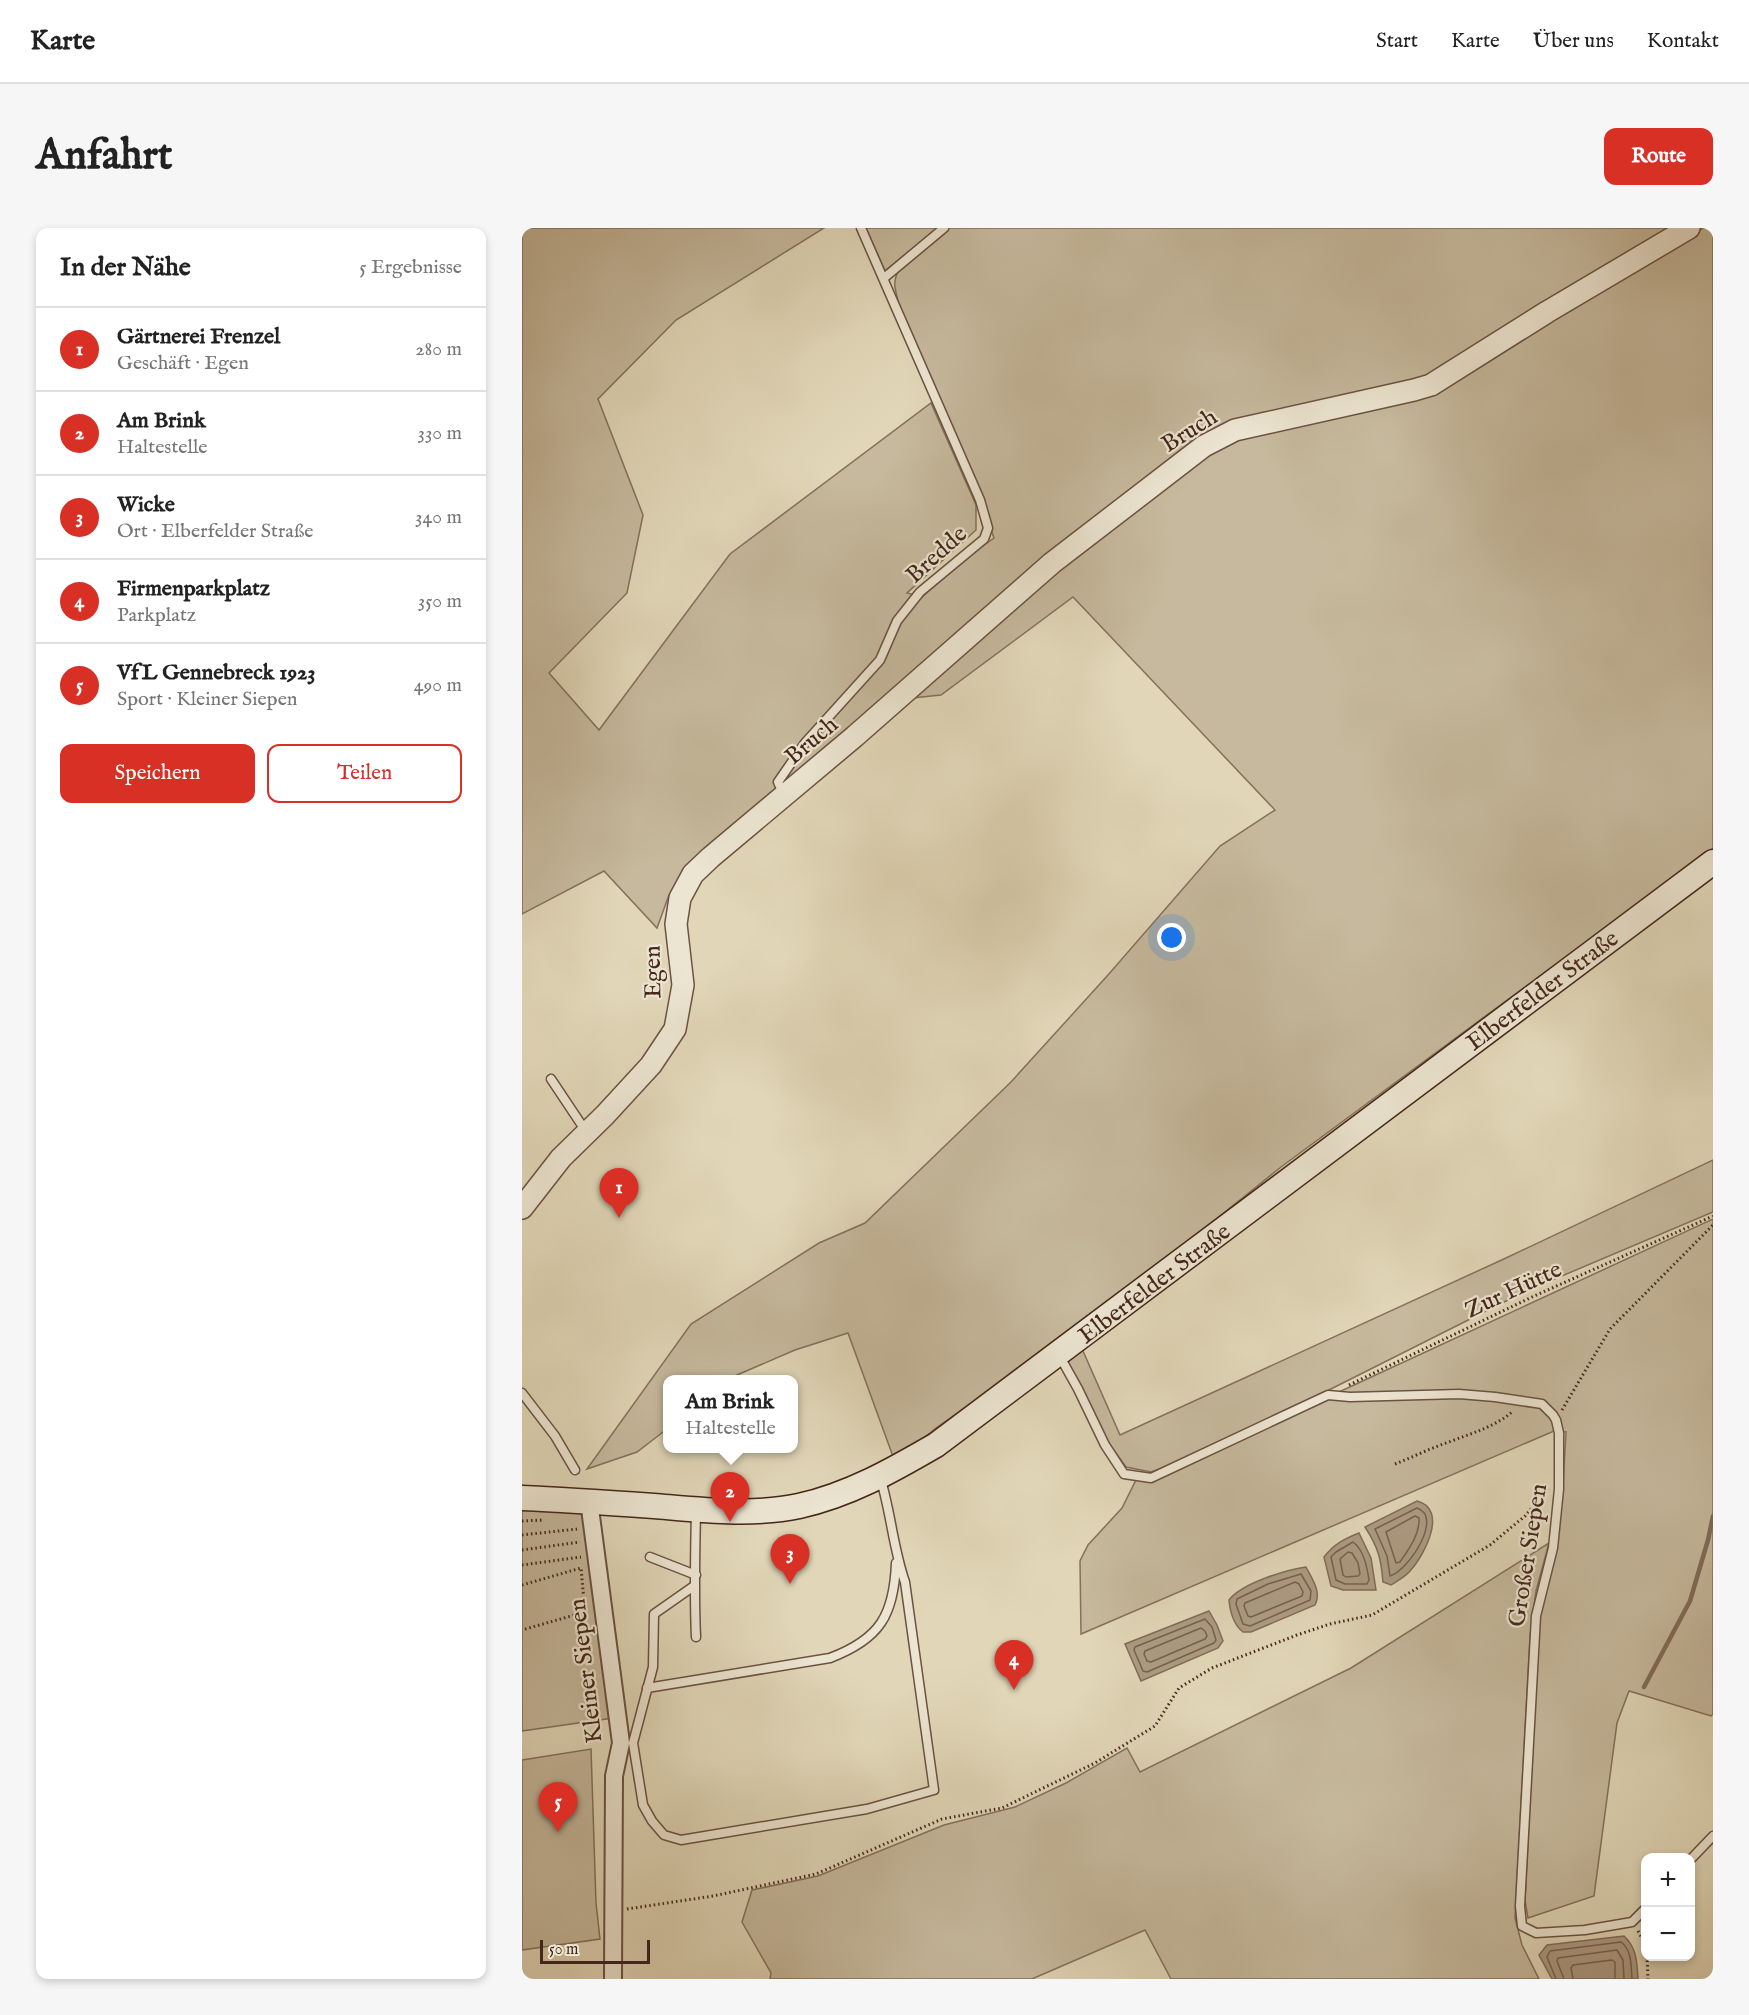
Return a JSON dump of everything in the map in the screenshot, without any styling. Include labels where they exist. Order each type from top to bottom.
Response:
[{"type":"main road","name":"Elberfelder Straße","points":[[522,1498],[696,1510],[749,1511],[796,1506],[836,1496],[880,1477],[936,1445],[1059,1355],[1713,862]]},
{"type":"street","name":"Bruch","points":[[784,795],[954,651],[1052,563],[1204,446],[1235,430],[1431,385],[1547,312],[1689,228]]},
{"type":"street","name":"Egen","points":[[522,1208],[561,1158],[651,1065],[675,1029],[683,986],[676,924],[680,898],[693,874],[784,795]]},
{"type":"street","name":"Kleiner Siepen","points":[[589,1501],[589,1567],[621,1743],[614,1776],[613,1979]]},
{"type":"lane","name":"Bredde","points":[[784,795],[778,782],[805,743],[880,660],[897,621],[920,592],[984,539],[988,528],[980,500],[861,228]]},
{"type":"lane","points":[[884,278],[944,228]]},
{"type":"lane","points":[[551,1079],[587,1133]]},
{"type":"lane","points":[[1059,1355],[1105,1445],[1124,1474],[1151,1478],[1328,1395],[1350,1397],[1459,1394],[1525,1400],[1542,1404],[1556,1420]]},
{"type":"lane","points":[[522,1393],[555,1436],[575,1470]]},
{"type":"lane","name":"Großer Siepen","points":[[1556,1420],[1559,1433],[1559,1475],[1553,1548],[1536,1616],[1520,1906],[1522,1926],[1536,1933],[1555,1934],[1632,1922]]},
{"type":"lane","points":[[647,1688],[830,1658],[853,1650],[869,1637],[882,1622],[891,1602],[895,1583],[896,1558],[888,1502],[880,1477]]},
{"type":"lane","points":[[696,1510],[694,1586],[696,1637]]},
{"type":"lane","points":[[650,1557],[696,1575]]},
{"type":"lane","points":[[694,1586],[654,1614],[653,1667],[633,1743],[644,1805],[652,1821],[664,1834],[681,1840],[867,1809],[934,1790],[905,1582],[896,1558]]},
{"type":"lane","points":[[1695,1855],[1713,1836]]},
{"type":"lane","points":[[1632,1922],[1641,1913]]},
{"type":"path","name":"Zur Hütte","points":[[1328,1395],[1532,1297],[1713,1216]]},
{"type":"path","points":[[1556,1420],[1610,1329],[1713,1225]]},
{"type":"path","points":[[1395,1464],[1447,1442],[1478,1432],[1504,1419],[1525,1400]]},
{"type":"path","points":[[614,1911],[712,1896],[816,1874],[942,1819],[1002,1808],[1095,1763],[1155,1726],[1179,1688],[1212,1668],[1330,1624],[1372,1615],[1490,1545],[1525,1516],[1559,1475]]},
{"type":"path","points":[[522,1521],[545,1520]]},
{"type":"path","points":[[522,1535],[579,1529],[581,1556],[589,1567],[585,1612],[522,1630]]},
{"type":"path","points":[[522,1550],[580,1541]]},
{"type":"path","points":[[522,1565],[581,1556]]},
{"type":"path","points":[[522,1585],[589,1567]]},
{"type":"path","points":[[1632,1922],[1641,1937]]},
{"type":"path","points":[[1647,1961],[1648,1979]]},
{"type":"shaded area","points":[[522,228],[824,228],[676,320],[598,399],[643,515],[627,593],[549,673],[599,730],[730,554],[931,403],[976,505],[976,530],[907,593],[922,597],[971,554],[994,538],[956,439],[905,322],[895,287],[895,278],[899,269],[950,228],[1675,228],[1418,383],[1236,421],[1197,437],[1028,570],[702,859],[669,895],[657,928],[604,871],[522,914]]},
{"type":"shaded area","points":[[866,228],[938,228],[885,271]]},
{"type":"shaded area","points":[[1703,228],[1713,228],[1713,848],[1281,1167],[1093,1318],[936,1428],[895,1462],[848,1333],[795,1350],[737,1375],[663,1375],[663,1432],[637,1452],[587,1469],[691,1324],[819,1243],[865,1223],[1011,1082],[1220,846],[1275,810],[1073,597],[941,695],[912,698],[1094,537],[1228,437],[1422,393]]},
{"type":"shaded area","points":[[1713,1160],[1713,1212],[1524,1292],[1305,1402],[1171,1465],[1151,1472],[1126,1467],[1108,1442],[1063,1355],[1079,1342],[1120,1435],[1506,1258]]},
{"type":"shaded area","points":[[1713,1219],[1713,1714],[1711,1716],[1629,1691],[1617,1723],[1594,1896],[1528,1918],[1525,1901],[1539,1618],[1563,1486],[1566,1432],[1554,1431],[1081,1634],[1080,1561],[1088,1545],[1122,1508],[1136,1480],[1153,1478]]},
{"type":"shaded area","points":[[522,1505],[584,1507],[613,1718],[522,1731]]},
{"type":"shaded area","points":[[1549,1543],[1536,1591],[1530,1637],[1515,1918],[1522,1945],[1539,1979],[1171,1979],[1145,1930],[1032,1979],[770,1979],[771,1973],[742,1922],[752,1890],[818,1876],[944,1825],[1015,1807],[1066,1783],[1127,1748],[1140,1772],[1351,1668]]},
{"type":"shaded area","points":[[591,1749],[596,1903],[600,1939],[522,1950],[522,1760]]},
{"type":"water","points":[[1417,1501],[1426,1506],[1431,1513],[1433,1523],[1431,1533],[1416,1564],[1406,1575],[1391,1585],[1383,1582],[1378,1553],[1365,1527]]},
{"type":"water","points":[[1359,1533],[1371,1558],[1376,1590],[1343,1590],[1331,1586],[1324,1557],[1340,1542]]},
{"type":"water","points":[[1306,1567],[1317,1590],[1315,1605],[1251,1632],[1243,1632],[1237,1626],[1229,1600],[1235,1594],[1265,1578]]},
{"type":"water","points":[[1209,1611],[1223,1641],[1218,1648],[1141,1681],[1125,1644]]},
{"type":"water","points":[[1624,1936],[1634,1950],[1638,1979],[1552,1979],[1539,1955],[1547,1945]]},
{"type":"waterway","points":[[1644,1687],[1690,1601],[1713,1516]]},
{"type":"place","name":"Gärtnerei Frenzel","points":[[619,1218]]},
{"type":"place","name":"Am Brink","points":[[730,1522]]},
{"type":"place","name":"Wicke","points":[[790,1584]]},
{"type":"place","name":"Firmenparkplatz","points":[[1014,1690]]},
{"type":"place","name":"VfL Gennebreck 1923","points":[[558,1832]]}]
